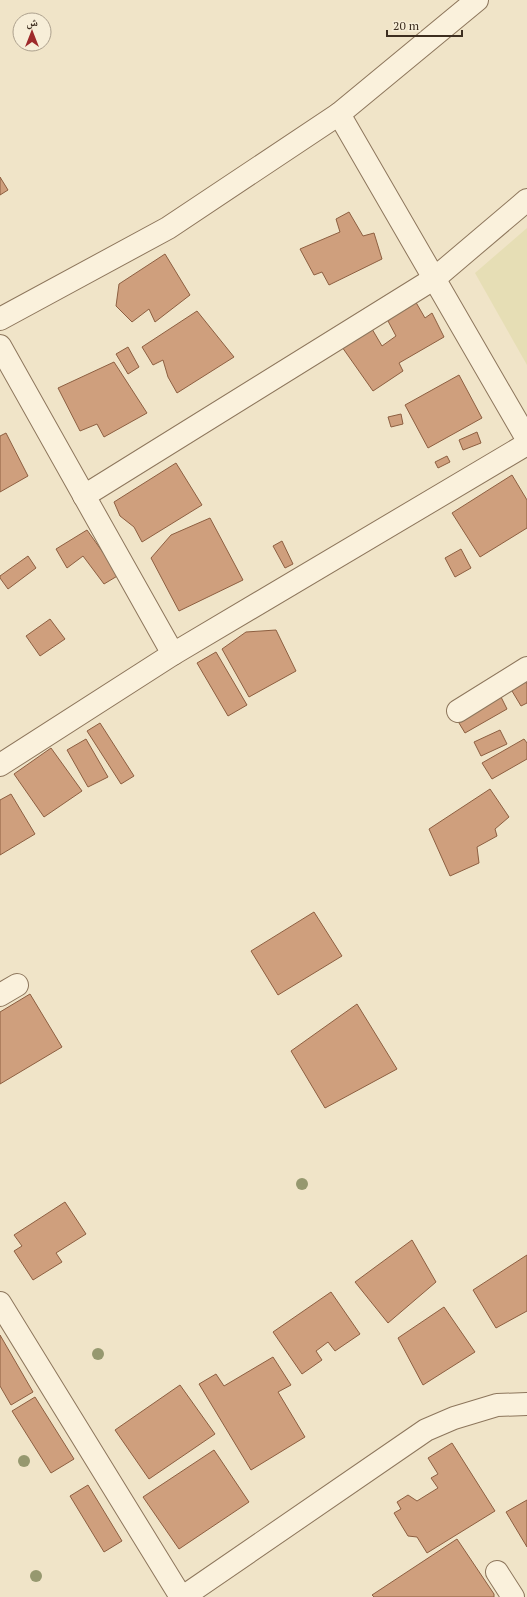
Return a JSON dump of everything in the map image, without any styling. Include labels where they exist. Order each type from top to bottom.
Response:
[{"type":"street","points":[[0,319],[168,228],[339,114],[477,0]]},
{"type":"street","points":[[339,114],[527,439]]},
{"type":"street","points":[[84,496],[435,278],[527,200]]},
{"type":"street","points":[[0,346],[173,654]]},
{"type":"street","points":[[0,765],[173,654],[527,444]]},
{"type":"street","points":[[458,711],[527,668]]},
{"type":"street","points":[[0,1303],[182,1597],[426,1430],[454,1418],[497,1405],[527,1404]]},
{"type":"street","points":[[497,1572],[513,1597]]},
{"type":"shaded area","points":[[527,228],[527,365],[475,273]]},
{"type":"building","points":[[0,177],[8,190],[0,195]]},
{"type":"building","points":[[349,212],[363,236],[374,233],[382,259],[329,285],[322,272],[314,275],[300,249],[340,232],[336,219]]},
{"type":"building","points":[[165,254],[190,295],[155,322],[149,309],[132,322],[116,306],[119,284]]},
{"type":"building","points":[[414,299],[425,318],[432,313],[444,337],[399,363],[403,371],[373,391],[342,347],[372,329],[382,346],[396,336],[388,321]]},
{"type":"building","points":[[197,311],[234,357],[177,393],[168,377],[163,360],[153,365],[142,347]]},
{"type":"building","points":[[128,347],[139,367],[128,374],[116,354]]},
{"type":"building","points":[[114,362],[147,413],[104,437],[97,424],[80,431],[58,388]]},
{"type":"building","points":[[459,375],[482,418],[428,448],[405,405]]},
{"type":"building","points":[[401,414],[403,424],[391,427],[388,417]]},
{"type":"building","points":[[477,432],[481,443],[463,450],[459,440]]},
{"type":"building","points":[[6,433],[28,476],[0,492],[0,436]]},
{"type":"building","points":[[447,456],[450,462],[438,468],[435,462]]},
{"type":"building","points":[[176,463],[202,505],[142,542],[134,527],[120,516],[114,502]]},
{"type":"building","points":[[512,475],[527,500],[527,528],[480,557],[452,513]]},
{"type":"building","points":[[210,518],[243,580],[179,611],[151,558],[171,535]]},
{"type":"building","points":[[87,530],[119,575],[104,584],[83,556],[67,568],[56,549]]},
{"type":"building","points":[[282,541],[293,564],[285,568],[273,546]]},
{"type":"building","points":[[461,549],[471,568],[455,577],[445,558]]},
{"type":"building","points":[[28,556],[36,568],[8,589],[0,576]]},
{"type":"building","points":[[50,619],[65,639],[40,656],[26,636]]},
{"type":"building","points":[[276,630],[296,671],[249,697],[222,649],[246,632]]},
{"type":"building","points":[[216,652],[247,705],[228,716],[197,663]]},
{"type":"building","points":[[524,678],[527,684],[527,703],[521,706],[509,686]]},
{"type":"building","points":[[499,693],[507,709],[465,733],[456,718]]},
{"type":"building","points":[[100,723],[134,776],[121,784],[87,731]]},
{"type":"building","points":[[500,730],[507,744],[481,756],[474,742]]},
{"type":"building","points":[[86,739],[108,777],[88,787],[67,750]]},
{"type":"building","points":[[524,739],[527,743],[527,759],[492,779],[482,763]]},
{"type":"building","points":[[51,748],[82,791],[44,817],[14,774]]},
{"type":"building","points":[[490,789],[509,817],[495,829],[497,836],[477,847],[479,863],[450,876],[429,829]]},
{"type":"building","points":[[11,794],[35,834],[0,855],[0,800]]},
{"type":"building","points":[[314,912],[342,956],[278,995],[251,951]]},
{"type":"building","points":[[30,994],[62,1047],[0,1084],[0,1012]]},
{"type":"building","points":[[357,1004],[397,1069],[325,1108],[291,1051]]},
{"type":"building","points":[[65,1202],[86,1234],[56,1253],[62,1262],[33,1280],[14,1251],[22,1246],[14,1235]]},
{"type":"building","points":[[412,1240],[436,1282],[388,1323],[355,1282]]},
{"type":"building","points":[[527,1255],[527,1311],[496,1328],[473,1290]]},
{"type":"building","points":[[331,1292],[360,1334],[335,1351],[328,1342],[316,1351],[322,1360],[302,1374],[273,1332]]},
{"type":"building","points":[[444,1307],[475,1352],[423,1385],[398,1338]]},
{"type":"building","points":[[0,1335],[33,1392],[11,1405],[0,1386]]},
{"type":"building","points":[[273,1357],[291,1385],[278,1392],[305,1437],[251,1470],[199,1384],[216,1374],[224,1386]]},
{"type":"building","points":[[180,1385],[215,1434],[149,1479],[115,1430]]},
{"type":"building","points":[[35,1397],[74,1459],[51,1473],[12,1411]]},
{"type":"building","points":[[452,1443],[495,1511],[427,1553],[417,1537],[408,1536],[394,1513],[401,1509],[397,1502],[408,1495],[417,1501],[438,1488],[431,1478],[438,1474],[428,1458]]},
{"type":"building","points":[[214,1450],[249,1502],[179,1549],[143,1497]]},
{"type":"building","points":[[88,1485],[122,1541],[104,1552],[70,1496]]},
{"type":"building","points":[[527,1500],[527,1547],[506,1512]]},
{"type":"building","points":[[457,1539],[494,1594],[494,1597],[374,1597],[372,1595]]}]
